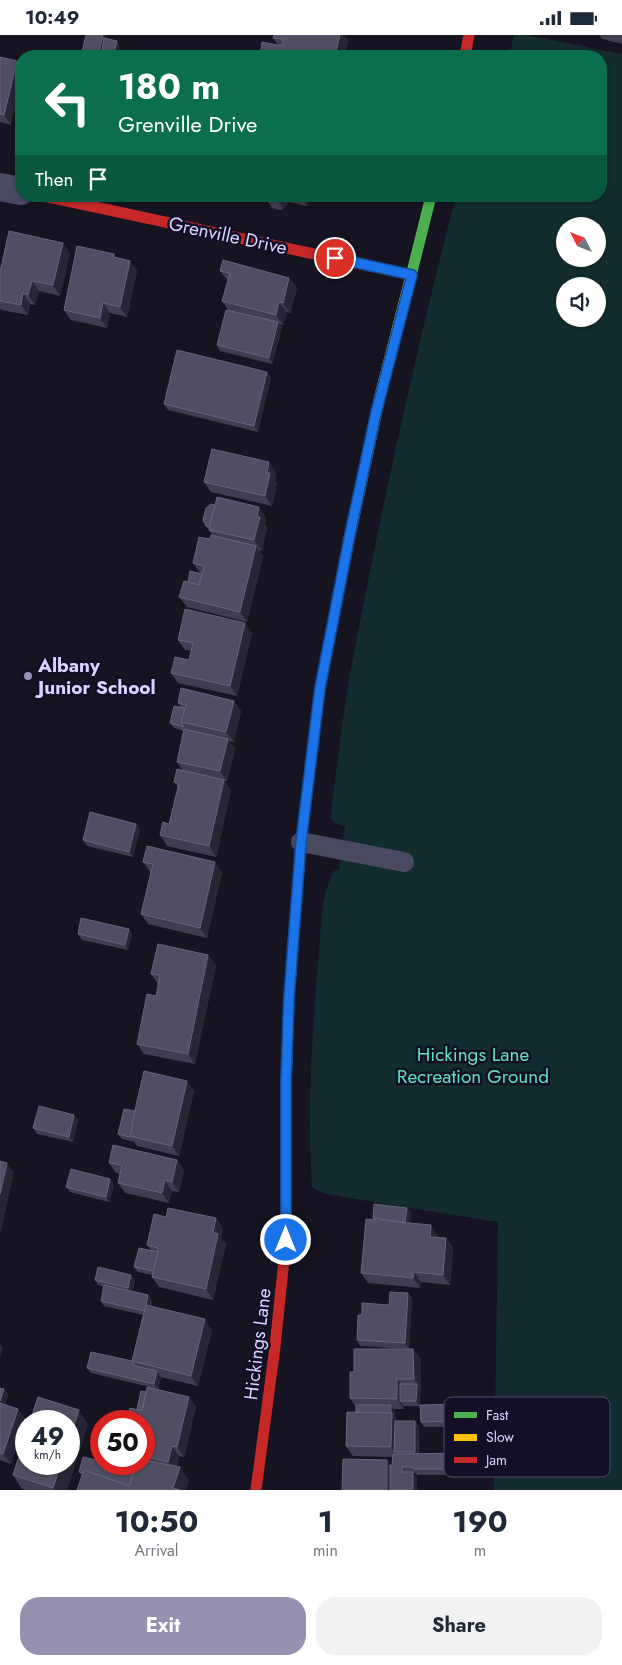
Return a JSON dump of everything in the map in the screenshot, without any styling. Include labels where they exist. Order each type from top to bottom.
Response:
[{"type":"main road","points":[[466,50],[470,35]]},
{"type":"main road","name":"Grenville Drive","points":[[72,202],[412,275]]},
{"type":"main road","name":"Hickings Lane","points":[[256,1490],[275,1347],[286,1240],[286,1048],[289,997],[301,842],[320,688],[380,396],[430,202]]},
{"type":"street","points":[[0,187],[15,190]]},
{"type":"lane","points":[[301,842],[404,862]]},
{"type":"green space","name":"Hickings Lane Recreation Ground","points":[[514,35],[526,35],[602,50],[510,50]]},
{"type":"green space","name":"Hickings Lane Recreation Ground","points":[[607,51],[622,54],[622,1490],[494,1490],[494,1477],[610,1477],[610,1397],[495,1397],[498,1222],[322,1193],[312,1187],[310,1099],[321,922],[326,890],[334,871],[339,870],[345,826],[336,824],[331,818],[331,813],[350,674],[399,434],[454,202],[607,202]]},
{"type":"building","points":[[86,35],[103,35],[99,50],[82,50]]},
{"type":"building","points":[[274,35],[340,35],[336,50],[261,50],[262,42],[282,46],[283,39],[273,38]]},
{"type":"building","points":[[104,38],[117,41],[115,50],[102,50]]},
{"type":"building","points":[[0,57],[15,61],[15,69],[4,115],[0,114]]},
{"type":"building","points":[[9,231],[63,243],[53,285],[32,281],[28,295],[23,293],[21,305],[0,301],[0,272]]},
{"type":"building","points":[[77,246],[114,254],[114,257],[130,261],[120,307],[103,303],[100,318],[64,310]]},
{"type":"building","points":[[223,260],[289,278],[283,303],[279,302],[276,315],[222,301],[230,273],[220,271]]},
{"type":"building","points":[[226,310],[278,322],[269,358],[217,345]]},
{"type":"building","points":[[177,350],[267,372],[254,426],[164,404]]},
{"type":"building","points":[[212,449],[269,462],[267,473],[270,473],[265,496],[204,482]]},
{"type":"building","points":[[217,497],[259,507],[257,517],[260,517],[254,540],[209,530]]},
{"type":"building","points":[[211,504],[215,505],[209,527],[206,526],[203,520],[206,508]]},
{"type":"building","points":[[211,535],[256,546],[240,612],[179,597],[184,581],[199,585],[204,566],[193,563],[199,537],[210,539]]},
{"type":"building","points":[[190,571],[202,574],[199,585],[188,582]]},
{"type":"building","points":[[185,609],[245,623],[230,686],[171,673],[175,657],[189,660],[193,643],[178,640]]},
{"type":"building","points":[[181,688],[234,701],[226,732],[181,722],[186,705],[178,703]]},
{"type":"building","points":[[174,706],[185,708],[181,722],[184,727],[170,723]]},
{"type":"building","points":[[184,729],[228,739],[220,771],[177,762]]},
{"type":"building","points":[[177,769],[224,780],[209,846],[160,835],[163,822],[169,824],[179,783],[174,782]]},
{"type":"building","points":[[90,812],[136,824],[129,852],[83,840]]},
{"type":"building","points":[[147,846],[215,862],[200,928],[141,914],[153,864],[143,862]]},
{"type":"building","points":[[81,918],[129,929],[125,945],[78,934]]},
{"type":"building","points":[[158,944],[208,955],[188,1054],[137,1044],[147,994],[156,996],[160,975],[151,974]]},
{"type":"building","points":[[144,1071],[187,1081],[172,1146],[129,1136]]},
{"type":"building","points":[[39,1106],[74,1115],[69,1137],[33,1128]]},
{"type":"building","points":[[124,1109],[135,1111],[130,1137],[118,1134]]},
{"type":"building","points":[[113,1145],[177,1160],[172,1182],[165,1180],[162,1193],[118,1183],[122,1165],[109,1163]]},
{"type":"building","points":[[0,1161],[7,1163],[0,1194]]},
{"type":"building","points":[[71,1169],[110,1179],[106,1197],[66,1187]]},
{"type":"building","points":[[374,1204],[407,1208],[405,1222],[373,1218]]},
{"type":"building","points":[[168,1208],[216,1218],[213,1232],[218,1234],[206,1289],[152,1277],[158,1248],[147,1245],[154,1214],[166,1217]]},
{"type":"building","points":[[366,1219],[431,1225],[430,1237],[446,1238],[443,1275],[414,1272],[413,1278],[361,1273]]},
{"type":"building","points":[[139,1248],[158,1252],[153,1271],[134,1267]]},
{"type":"building","points":[[98,1267],[131,1275],[128,1288],[95,1280]]},
{"type":"building","points":[[104,1285],[148,1295],[145,1311],[101,1301]]},
{"type":"building","points":[[390,1292],[408,1293],[405,1343],[357,1340],[358,1315],[362,1315],[362,1303],[389,1305]]},
{"type":"building","points":[[146,1305],[205,1319],[191,1376],[132,1361]]},
{"type":"building","points":[[354,1349],[413,1349],[414,1379],[397,1379],[397,1399],[350,1398],[350,1372],[354,1372]]},
{"type":"building","points":[[91,1352],[132,1361],[135,1366],[157,1371],[154,1384],[87,1368]]},
{"type":"building","points":[[400,1384],[417,1384],[416,1401],[400,1401]]},
{"type":"building","points":[[147,1387],[189,1397],[177,1447],[172,1446],[168,1462],[155,1459],[155,1410],[142,1410]]},
{"type":"building","points":[[0,1388],[4,1389],[0,1401]]},
{"type":"building","points":[[141,1391],[146,1392],[142,1410],[137,1409]]},
{"type":"building","points":[[38,1397],[79,1410],[34,1410]]},
{"type":"building","points":[[0,1403],[18,1409],[15,1410],[15,1418],[3,1454],[0,1453]]},
{"type":"building","points":[[444,1404],[444,1421],[421,1422],[420,1405]]},
{"type":"building","points":[[356,1405],[391,1405],[391,1413],[356,1412]]},
{"type":"building","points":[[347,1412],[392,1413],[391,1447],[346,1446]]},
{"type":"building","points":[[395,1421],[415,1421],[415,1452],[394,1452]]},
{"type":"building","points":[[444,1453],[444,1469],[402,1467],[402,1472],[413,1472],[413,1490],[390,1490],[390,1465],[392,1465],[393,1454]]},
{"type":"building","points":[[83,1457],[90,1459],[90,1472],[84,1470],[83,1473],[80,1472]]},
{"type":"building","points":[[343,1459],[387,1460],[387,1490],[342,1490]]},
{"type":"building","points":[[155,1462],[180,1467],[173,1488],[180,1490],[77,1490],[84,1470],[90,1472],[90,1475],[98,1475],[129,1486],[133,1475],[155,1475]]},
{"type":"building","points":[[15,1469],[15,1475],[57,1475],[53,1488],[13,1475]]},
{"type":"building","points":[[98,1475],[133,1475],[129,1486]]},
{"type":"traffic: fast","points":[[411,276],[430,202]]},
{"type":"traffic: fast","points":[[286,1087],[289,997],[301,842],[314,736]]},
{"type":"traffic: slow","points":[[352,526],[380,396],[411,276]]},
{"type":"traffic: jam","points":[[466,50],[469,35]]},
{"type":"traffic: jam","points":[[72,202],[412,275]]},
{"type":"traffic: jam","points":[[314,736],[320,688],[352,526]]},
{"type":"traffic: jam","points":[[256,1490],[275,1347],[286,1240],[286,1087]]},
{"type":"place","name":"Albany Junior School","points":[[28,676]]},
{"type":"route","points":[[286,1240],[286,1048],[289,997],[301,842],[320,688],[376,413],[412,275],[335,258]]}]
